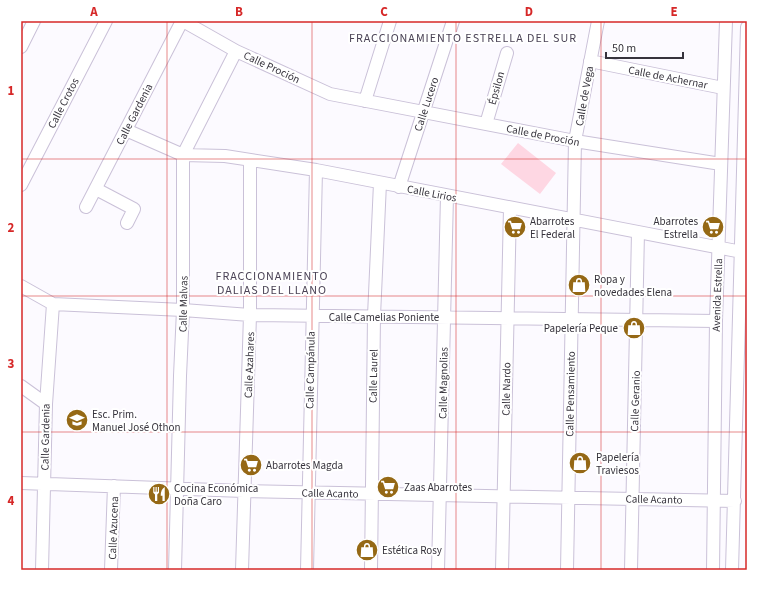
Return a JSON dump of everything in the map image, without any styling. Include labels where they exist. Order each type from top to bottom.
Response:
[{"type":"street","points":[[21,47],[34,21]]},
{"type":"street","name":"Calle Crotos","points":[[21,185],[106,21]]},
{"type":"street","name":"Calle Proción","points":[[182,21],[236,51],[330,94],[365,101]]},
{"type":"street","name":"Calle Gardenia","points":[[86,207],[182,21]]},
{"type":"street","points":[[365,101],[390,21]]},
{"type":"street","name":"Calle Lucero","points":[[399,187],[453,21]]},
{"type":"street","name":"Calle de Vega","points":[[574,219],[575,141],[598,21]]},
{"type":"street","name":"Avenida Estrella","points":[[713,570],[716,321],[726,21]]},
{"type":"street","name":"Avenida Estrella","points":[[732,570],[743,338],[747,27]]},
{"type":"street","name":"Calle Malvas","points":[[176,570],[177,488],[184,310],[183,155],[236,51]]},
{"type":"street","name":"Épsilon","points":[[486,124],[507,53]]},
{"type":"street","name":"Calle de Achernar","points":[[590,62],[723,88]]},
{"type":"street","name":"Calle de Proción","points":[[365,101],[575,141],[721,164]]},
{"type":"street","name":"Calle Lirios","points":[[126,130],[183,155],[225,156],[316,170],[744,253]]},
{"type":"street","name":"Calle Azahares","points":[[242,570],[250,315],[250,160]]},
{"type":"street","name":"Calle Campánula","points":[[307,570],[316,170]]},
{"type":"street","name":"Calle Laurel","points":[[371,570],[374,316],[380,183]]},
{"type":"street","points":[[96,189],[134,209],[127,223]]},
{"type":"street","name":"Calle Magnolias","points":[[438,570],[447,196]]},
{"type":"street","name":"Calle Nardo","points":[[502,570],[510,208]]},
{"type":"street","name":"Calle Pensamiento","points":[[567,570],[574,219]]},
{"type":"street","name":"Calle Geranio","points":[[631,570],[638,319],[638,232]]},
{"type":"street","points":[[21,286],[53,304]]},
{"type":"street","name":"Calle Gardenia","points":[[42,570],[46,404],[53,304]]},
{"type":"street","name":"Calle Camelias Poniente","points":[[53,304],[184,310],[250,315],[716,321]]},
{"type":"street","points":[[21,386],[46,404]]},
{"type":"street","name":"Calle Acanto","points":[[24,481],[44,484],[244,491],[735,501]]},
{"type":"street","name":"Calle Azucena","points":[[111,570],[114,486]]},
{"type":"shaded area","points":[[518,143],[556,173],[540,194],[501,164]]},
{"type":"place","name":"Abarrotes El Federal","points":[[515,227]]},
{"type":"place","name":"Abarrotes Estrella","points":[[713,227]]},
{"type":"place","name":"Ropa y novedades Elena","points":[[579,285]]},
{"type":"place","name":"Papelería Peque","points":[[634,328]]},
{"type":"place","name":"Esc. Prim. Manuel José Othon","points":[[77,420]]},
{"type":"place","name":"Papelería Traviesos","points":[[580,463]]},
{"type":"place","name":"Abarrotes Magda","points":[[251,465]]},
{"type":"place","name":"Zaas Abarrotes","points":[[388,487]]},
{"type":"place","name":"Cocina Económica Doña Caro","points":[[159,494]]},
{"type":"place","name":"Estética Rosy","points":[[367,550]]},
{"type":"district","name":"FRACCIONAMIENTO ESTRELLA DEL SUR","points":[[463,38]]},
{"type":"district","name":"FRACCIONAMIENTO DALIAS DEL LLANO","points":[[272,283]]}]
